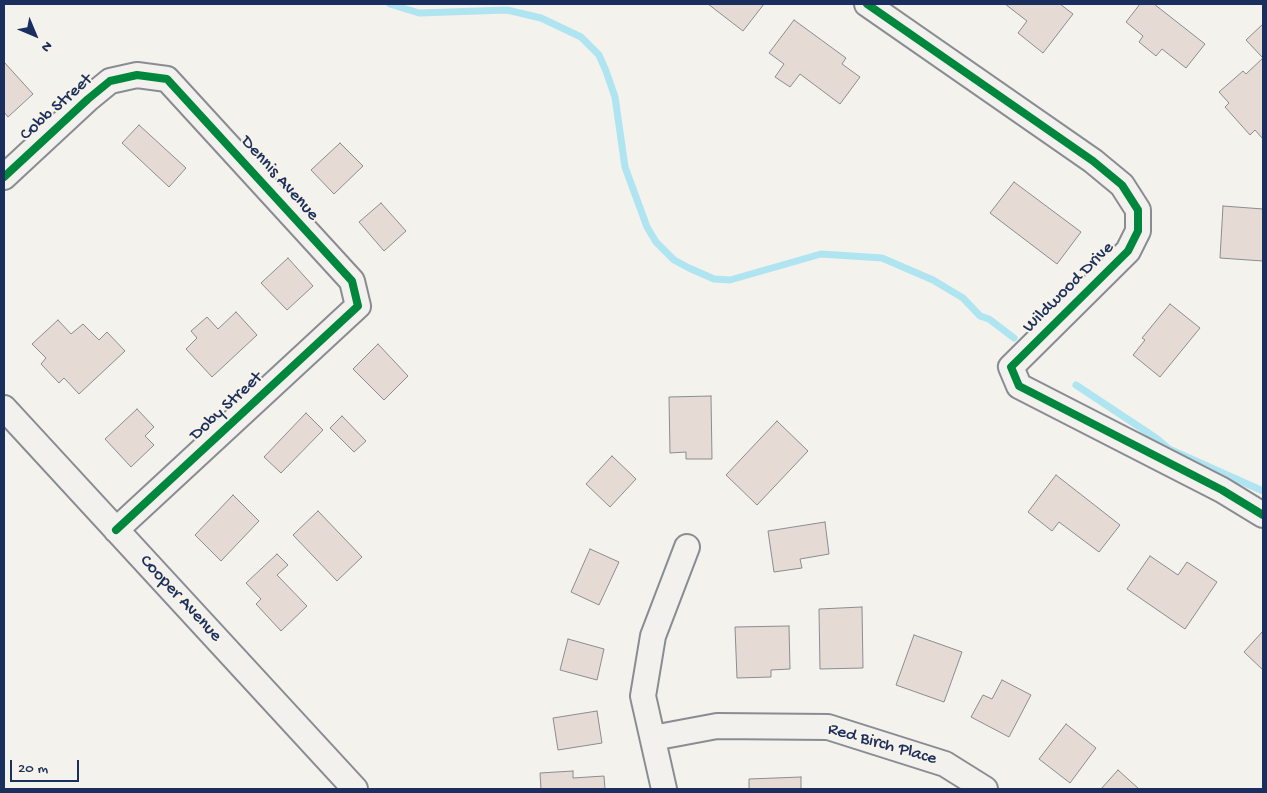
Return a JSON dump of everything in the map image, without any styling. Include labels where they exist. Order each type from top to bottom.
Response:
[{"type":"street","name":"Wildwood Drive","points":[[871,5],[1093,161],[1122,185],[1138,210],[1138,231],[1128,251],[1011,367],[1019,386],[1222,490],[1263,515]]},
{"type":"street","name":"Cobb Street","points":[[4,177],[110,81],[137,75],[167,79]]},
{"type":"street","name":"Dennis Avenue","points":[[167,79],[352,281],[358,306]]},
{"type":"street","name":"Doby Street","points":[[116,530],[358,306]]},
{"type":"street","name":"Cooper Avenue","points":[[4,408],[355,789]]},
{"type":"street","points":[[664,789],[643,696],[654,636],[687,547]]},
{"type":"street","name":"Red Birch Place","points":[[652,738],[716,726],[828,727],[945,764],[985,789]]},
{"type":"building","points":[[708,4],[764,4],[743,31]]},
{"type":"building","points":[[1005,4],[1060,4],[1073,14],[1043,53],[1018,33],[1027,21]]},
{"type":"building","points":[[1140,4],[1154,4],[1205,44],[1186,68],[1162,49],[1156,56],[1139,42],[1143,36],[1126,22]]},
{"type":"building","points":[[794,20],[846,58],[842,64],[860,77],[840,104],[800,74],[790,87],[775,77],[784,64],[769,53]]},
{"type":"building","points":[[1263,24],[1263,57],[1262,57],[1246,40]]},
{"type":"building","points":[[1263,58],[1263,139],[1255,130],[1250,135],[1225,107],[1229,103],[1219,92],[1243,71],[1246,74]]},
{"type":"building","points":[[4,62],[33,94],[8,117],[4,112]]},
{"type":"building","points":[[139,125],[186,168],[169,187],[122,143]]},
{"type":"building","points":[[340,143],[363,166],[334,194],[311,170]]},
{"type":"building","points":[[1014,182],[1081,232],[1057,264],[990,213]]},
{"type":"building","points":[[381,203],[406,231],[384,251],[359,222]]},
{"type":"building","points":[[1223,206],[1263,209],[1263,261],[1220,258]]},
{"type":"building","points":[[288,258],[313,286],[287,310],[261,283]]},
{"type":"building","points":[[1170,304],[1200,328],[1160,377],[1133,355],[1145,340],[1142,338]]},
{"type":"building","points":[[236,312],[257,335],[212,377],[186,349],[197,338],[191,331],[207,317],[218,329]]},
{"type":"building","points":[[58,320],[71,334],[83,324],[99,340],[107,332],[125,351],[79,394],[64,378],[59,383],[41,364],[46,358],[32,344]]},
{"type":"building","points":[[378,344],[408,376],[384,400],[353,369]]},
{"type":"building","points":[[711,396],[712,459],[686,459],[686,452],[670,453],[669,397]]},
{"type":"building","points":[[137,409],[154,427],[145,436],[154,445],[131,467],[105,439]]},
{"type":"building","points":[[306,413],[323,430],[281,473],[264,457]]},
{"type":"building","points":[[342,416],[366,441],[354,452],[330,428]]},
{"type":"building","points":[[777,421],[808,451],[757,505],[726,475]]},
{"type":"building","points":[[612,456],[636,479],[610,507],[586,484]]},
{"type":"building","points":[[1056,475],[1120,525],[1099,552],[1059,522],[1052,531],[1028,512]]},
{"type":"building","points":[[233,495],[259,521],[221,561],[195,535]]},
{"type":"building","points":[[318,511],[362,557],[337,581],[293,535]]},
{"type":"building","points":[[825,522],[829,554],[800,559],[802,568],[774,572],[768,531]]},
{"type":"building","points":[[590,549],[619,562],[599,605],[571,592]]},
{"type":"building","points":[[277,554],[288,565],[277,575],[307,606],[281,631],[256,604],[261,599],[246,583]]},
{"type":"building","points":[[1150,556],[1178,575],[1187,562],[1217,582],[1185,629],[1127,589]]},
{"type":"building","points":[[862,607],[863,668],[820,669],[819,609]]},
{"type":"building","points":[[789,626],[790,669],[771,670],[771,677],[737,678],[735,627]]},
{"type":"building","points":[[1263,631],[1263,670],[1244,652]]},
{"type":"building","points":[[914,635],[962,652],[944,702],[896,685]]},
{"type":"building","points":[[568,639],[604,649],[597,680],[560,670]]},
{"type":"building","points":[[1002,680],[1031,695],[1009,737],[971,717],[983,695],[992,699]]},
{"type":"building","points":[[597,711],[602,743],[558,750],[553,718]]},
{"type":"building","points":[[1066,724],[1096,748],[1070,783],[1039,759]]},
{"type":"building","points":[[1118,770],[1139,789],[1101,789]]},
{"type":"building","points":[[573,771],[573,778],[604,776],[605,789],[541,789],[540,773]]},
{"type":"building","points":[[801,777],[801,789],[749,789],[749,779]]},
{"type":"waterway","points":[[390,4],[419,13],[507,10],[541,18],[581,37],[599,55],[606,71],[615,97],[625,167],[647,227],[656,242],[674,260],[714,279],[730,280],[821,254],[882,258],[933,280],[963,298],[980,316],[989,319],[1014,338]]},
{"type":"waterway","points":[[1076,385],[1156,438],[1169,449],[1263,491]]},
{"type":"cycle path","points":[[867,4],[1093,161],[1122,185],[1138,210],[1138,231],[1128,251],[1011,367],[1019,386],[1222,490],[1263,515]]},
{"type":"cycle path","points":[[4,177],[110,81],[137,75],[167,79],[352,281],[358,306],[116,530]]}]
